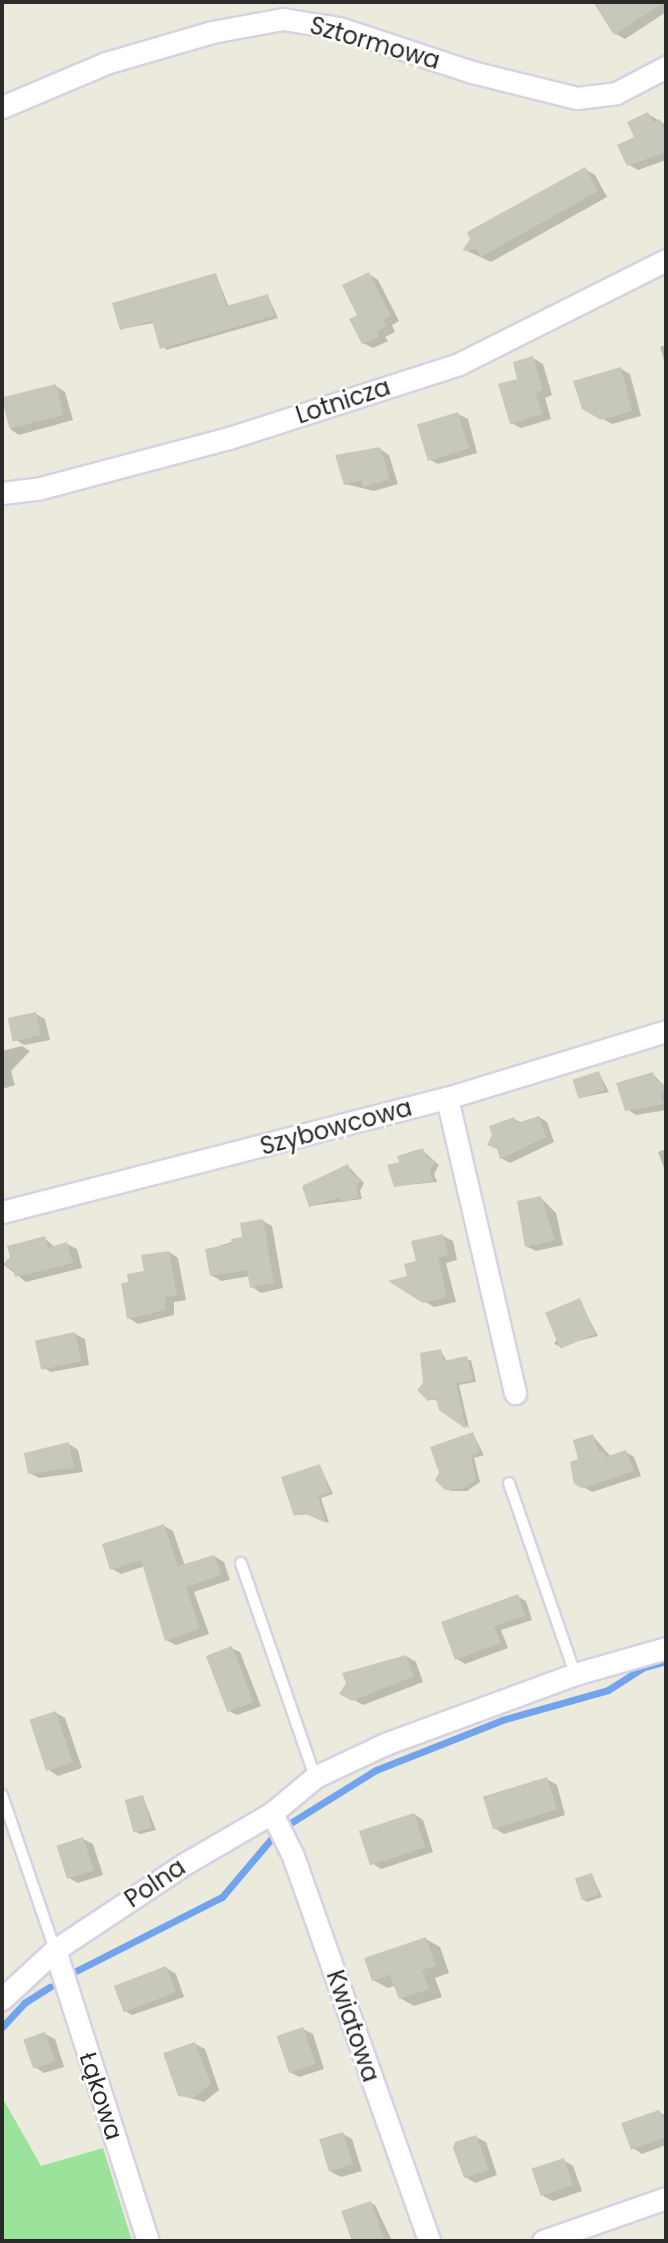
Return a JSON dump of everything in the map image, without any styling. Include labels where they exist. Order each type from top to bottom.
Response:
[{"type":"street","name":"Sztormowa","points":[[2,107],[106,63],[212,32],[283,19],[339,28],[472,72],[577,98],[625,90],[666,67]]},
{"type":"street","name":"Lotnicza","points":[[2,493],[37,489],[229,438],[459,364],[666,260]]},
{"type":"street","name":"Szybowcowa","points":[[2,1212],[447,1098],[666,1031]]},
{"type":"street","points":[[447,1098],[514,1393]]},
{"type":"street","name":"Polna","points":[[2,2000],[55,1950],[186,1863],[272,1813],[315,1777],[385,1744],[575,1674],[666,1648]]},
{"type":"street","name":"Kwiatowa","points":[[272,1813],[293,1856],[429,2241]]},
{"type":"street","name":"Łąkowa","points":[[55,1950],[148,2241]]},
{"type":"street","points":[[543,2241],[666,2198]]},
{"type":"lane","points":[[509,1483],[575,1674]]},
{"type":"lane","points":[[241,1563],[315,1777]]},
{"type":"lane","points":[[2,1795],[55,1950]]},
{"type":"green space","points":[[2,2097],[41,2166],[103,2148],[132,2241],[2,2241]]},
{"type":"building","points":[[593,2],[665,2],[614,35]]},
{"type":"building","points":[[648,112],[653,122],[660,119],[666,133],[666,152],[627,166],[617,145],[634,137],[627,122]]},
{"type":"building","points":[[585,167],[598,191],[481,257],[476,249],[462,251],[470,239],[467,232]]},
{"type":"building","points":[[369,272],[391,316],[383,320],[387,326],[377,331],[379,336],[362,344],[349,319],[357,315],[342,285]]},
{"type":"building","points":[[216,273],[226,306],[268,294],[274,316],[160,349],[152,321],[120,330],[112,303]]},
{"type":"building","points":[[533,356],[543,390],[536,393],[542,414],[510,424],[498,384],[517,379],[513,362]]},
{"type":"building","points":[[621,367],[632,411],[601,420],[582,409],[573,381]]},
{"type":"building","points":[[56,384],[64,415],[9,429],[2,397]]},
{"type":"building","points":[[458,412],[469,448],[428,461],[417,425]]},
{"type":"building","points":[[380,447],[390,479],[363,487],[361,480],[344,485],[335,455]]},
{"type":"building","points":[[36,1012],[41,1035],[13,1042],[8,1018]]},
{"type":"building","points":[[599,1071],[605,1090],[579,1099],[572,1080]]},
{"type":"building","points":[[653,1072],[656,1080],[666,1086],[661,1096],[664,1104],[625,1111],[616,1083]]},
{"type":"building","points":[[539,1116],[546,1137],[500,1159],[497,1149],[487,1145],[492,1135],[489,1126],[514,1117],[517,1123]]},
{"type":"building","points":[[423,1148],[426,1157],[435,1162],[430,1171],[433,1181],[394,1187],[387,1165],[399,1162],[397,1156]]},
{"type":"building","points":[[348,1164],[351,1173],[361,1179],[356,1188],[359,1197],[346,1202],[338,1198],[309,1207],[302,1186]]},
{"type":"building","points":[[541,1196],[555,1240],[525,1247],[517,1201]]},
{"type":"building","points":[[263,1219],[274,1283],[250,1288],[247,1270],[210,1276],[205,1249],[232,1244],[231,1239],[242,1237],[240,1223]]},
{"type":"building","points":[[443,1234],[448,1255],[438,1258],[447,1297],[423,1303],[388,1281],[407,1276],[404,1264],[416,1261],[411,1241]]},
{"type":"building","points":[[45,1236],[48,1248],[67,1242],[73,1263],[15,1277],[13,1269],[2,1265],[10,1257],[7,1246]]},
{"type":"building","points":[[169,1251],[177,1295],[165,1297],[165,1310],[127,1319],[121,1283],[128,1282],[127,1274],[144,1271],[141,1255]]},
{"type":"building","points":[[580,1298],[595,1334],[560,1349],[545,1313]]},
{"type":"building","points":[[75,1332],[81,1361],[41,1370],[35,1341]]},
{"type":"building","points":[[441,1349],[443,1361],[467,1356],[473,1380],[456,1383],[466,1429],[439,1410],[436,1398],[428,1401],[417,1390],[423,1383],[420,1353]]},
{"type":"building","points":[[473,1432],[480,1453],[471,1456],[476,1480],[462,1489],[445,1490],[435,1480],[439,1473],[430,1447]]},
{"type":"building","points":[[593,1434],[599,1452],[604,1451],[606,1457],[626,1450],[634,1471],[582,1488],[574,1484],[570,1462],[578,1459],[573,1440]]},
{"type":"building","points":[[69,1442],[74,1468],[28,1474],[24,1453]]},
{"type":"building","points":[[320,1464],[330,1492],[318,1496],[326,1523],[304,1513],[294,1516],[281,1477]]},
{"type":"building","points":[[164,1524],[178,1566],[214,1555],[221,1575],[186,1587],[200,1629],[165,1641],[141,1560],[110,1570],[102,1544]]},
{"type":"building","points":[[518,1594],[525,1616],[494,1626],[501,1643],[455,1660],[441,1622]]},
{"type":"building","points":[[232,1646],[254,1702],[227,1712],[206,1656]]},
{"type":"building","points":[[406,1655],[414,1676],[352,1701],[339,1694],[346,1683],[342,1673]]},
{"type":"building","points":[[56,1711],[73,1762],[46,1771],[29,1720]]},
{"type":"building","points":[[547,1777],[557,1810],[493,1829],[483,1797]]},
{"type":"building","points":[[143,1795],[152,1828],[133,1833],[125,1800]]},
{"type":"building","points":[[414,1813],[425,1847],[370,1865],[359,1831]]},
{"type":"building","points":[[83,1837],[94,1870],[67,1879],[56,1846]]},
{"type":"building","points":[[592,1873],[599,1895],[582,1900],[575,1879]]},
{"type":"building","points":[[426,1937],[436,1966],[422,1970],[429,1989],[399,1999],[390,1975],[372,1981],[364,1958]]},
{"type":"building","points":[[166,1966],[176,1992],[124,2012],[114,1986]]},
{"type":"building","points":[[303,2027],[316,2064],[289,2073],[277,2036]]},
{"type":"building","points":[[45,2032],[55,2061],[33,2069],[23,2039]]},
{"type":"building","points":[[195,2042],[211,2084],[193,2098],[178,2096],[163,2053]]},
{"type":"building","points":[[659,2110],[662,2118],[666,2116],[666,2137],[631,2150],[621,2123]]},
{"type":"building","points":[[343,2132],[353,2165],[329,2172],[319,2139]]},
{"type":"building","points":[[476,2135],[489,2170],[464,2178],[453,2148],[455,2142]]},
{"type":"building","points":[[564,2158],[573,2186],[541,2196],[532,2169]]},
{"type":"building","points":[[371,2201],[385,2241],[352,2241],[341,2211]]},
{"type":"waterway","points":[[292,1822],[376,1770],[502,1720],[608,1690],[644,1667],[666,1661]]},
{"type":"waterway","points":[[74,1972],[222,1897],[271,1839]]},
{"type":"waterway","points":[[2,2027],[24,2003],[50,1987]]}]
